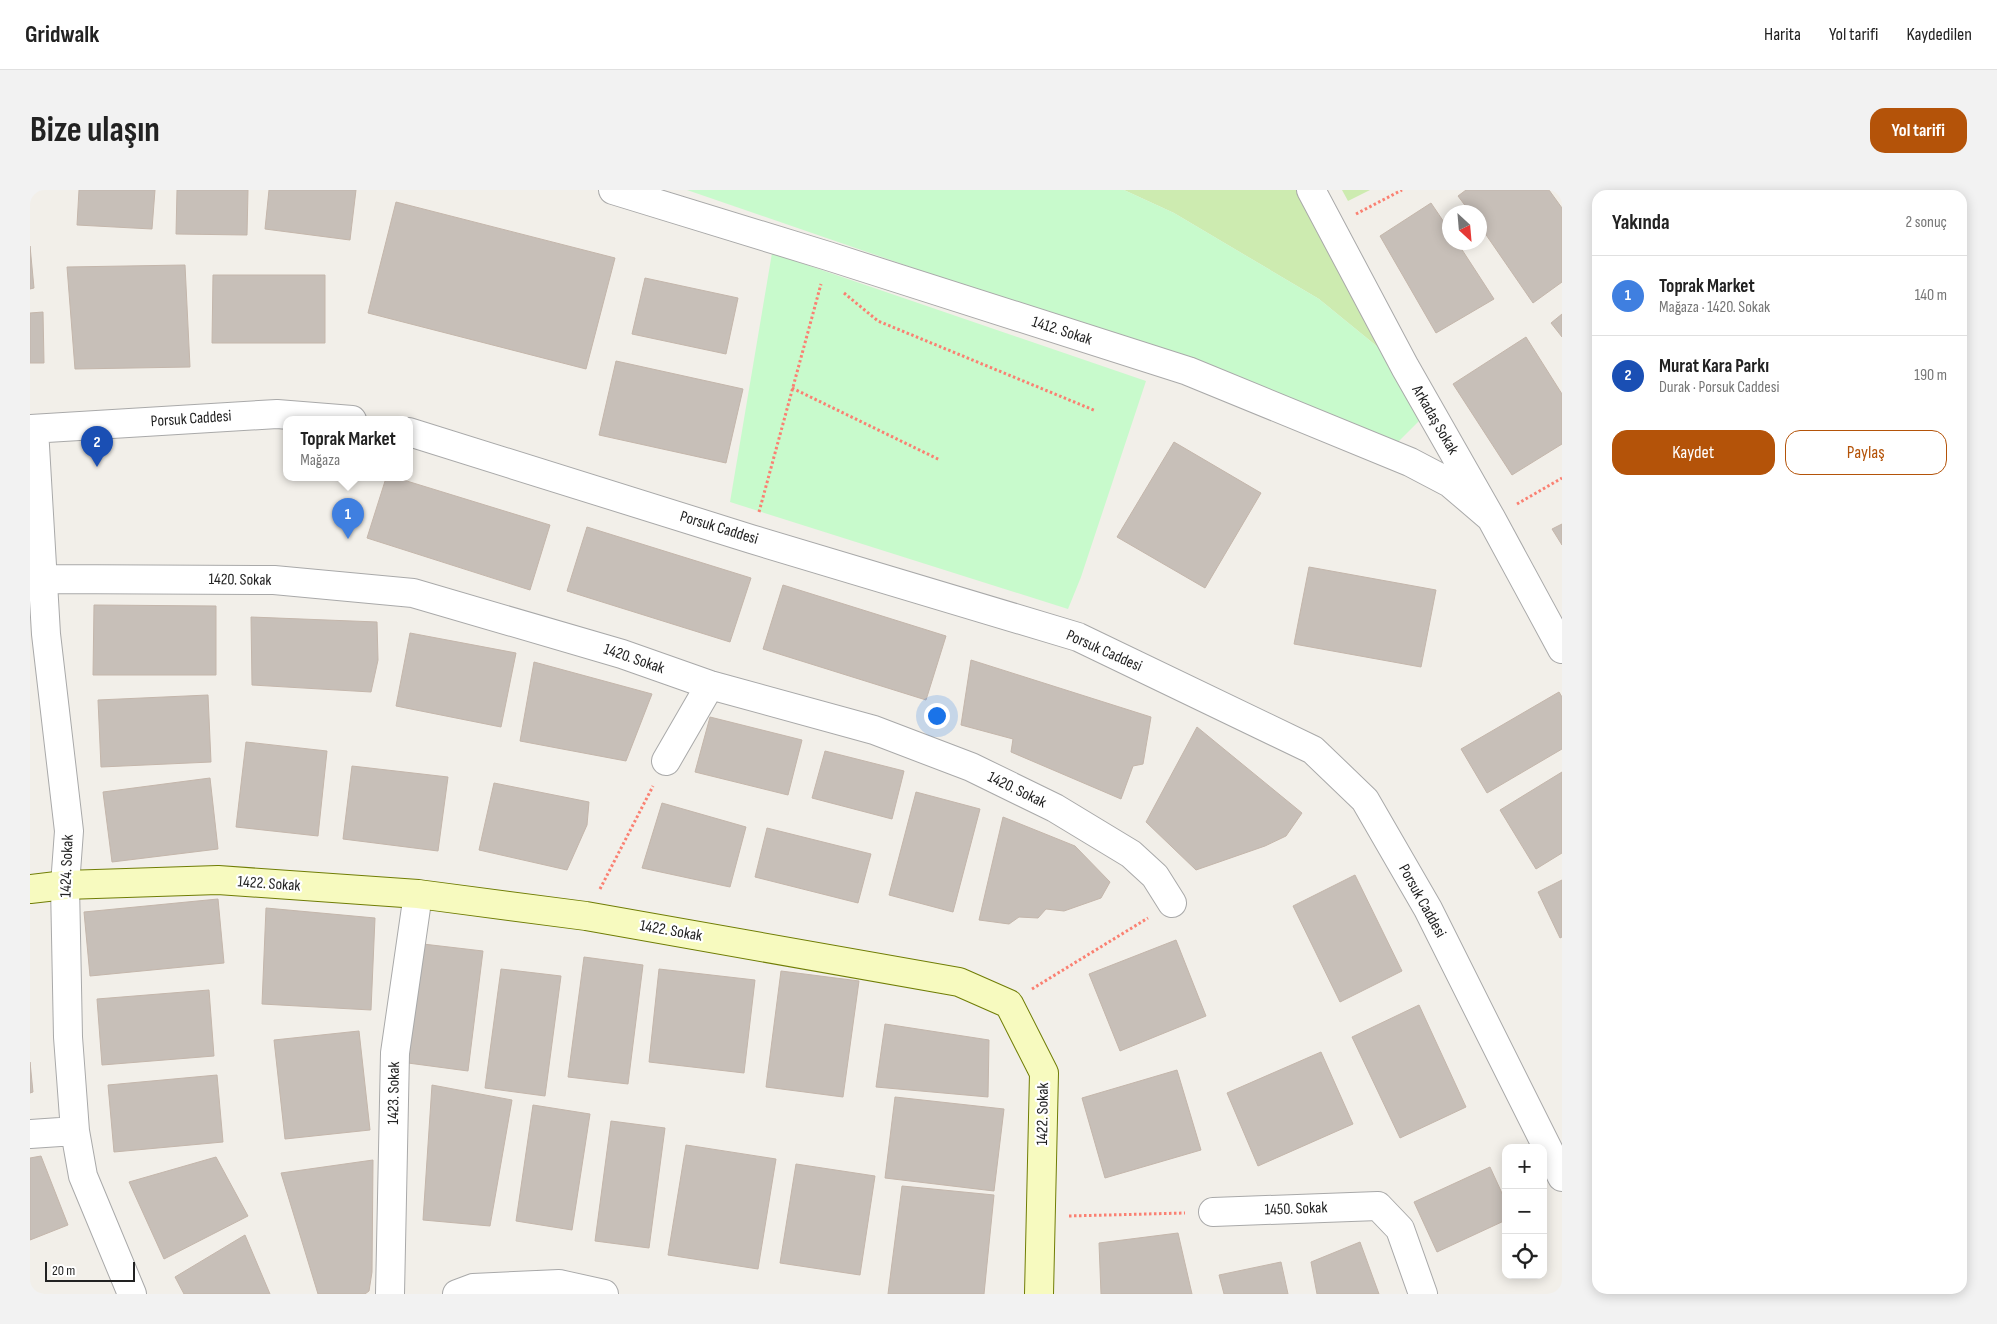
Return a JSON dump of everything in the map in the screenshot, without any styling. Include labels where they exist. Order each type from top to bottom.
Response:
[{"type":"street","name":"1412. Sokak","points":[[613,190],[828,256],[1188,371],[1410,462],[1450,483],[1491,518]]},
{"type":"street","name":"Arkadaş Sokak","points":[[1311,190],[1405,367],[1491,518],[1562,650]]},
{"type":"street","name":"Porsuk Caddesi","points":[[32,429],[277,414],[302,416]]},
{"type":"street","name":"1424. Sokak","points":[[32,429],[44,579],[46,634],[69,831],[65,884],[68,1037],[75,1131],[83,1176],[132,1294]]},
{"type":"street","name":"Porsuk Caddesi","points":[[413,433],[751,539],[1078,637],[1312,750],[1365,800],[1428,908],[1562,1177]]},
{"type":"street","name":"1420. Sokak","points":[[44,579],[274,580],[413,593],[622,654],[710,685],[874,730],[971,767],[1054,808],[1131,854],[1155,876],[1172,903]]},
{"type":"street","points":[[666,761],[710,685]]},
{"type":"street","name":"1422. Sokak","points":[[30,889],[65,884],[218,880],[418,894],[586,916],[959,982],[1008,1004],[1044,1073],[1040,1294]]},
{"type":"street","name":"1423. Sokak","points":[[390,1294],[395,1053],[418,894]]},
{"type":"street","points":[[30,1134],[75,1131]]},
{"type":"street","name":"1450. Sokak","points":[[1213,1212],[1378,1206],[1400,1229],[1423,1294]]},
{"type":"street","points":[[457,1294],[473,1288],[560,1284],[604,1294]]},
{"type":"path","points":[[1331,228],[1402,190]]},
{"type":"path","points":[[751,539],[828,256]]},
{"type":"path","points":[[828,256],[845,294],[878,321],[1096,411]]},
{"type":"path","points":[[792,388],[940,460]]},
{"type":"path","points":[[1491,518],[1562,478]]},
{"type":"path","points":[[586,916],[666,761]]},
{"type":"path","points":[[1008,1004],[1172,903]]},
{"type":"path","points":[[1041,1217],[1213,1212]]},
{"type":"green space","points":[[687,190],[1124,190],[1174,213],[1319,299],[1390,357],[1422,418],[1396,444],[1149,349]]},
{"type":"green space","points":[[1124,190],[1298,190],[1390,357],[1319,299],[1174,213]]},
{"type":"green space","points":[[1342,190],[1370,190],[1348,201]]},
{"type":"green space","points":[[772,253],[1146,381],[1081,577],[1068,609],[730,502]]},
{"type":"building","points":[[79,190],[155,190],[152,229],[77,225]]},
{"type":"building","points":[[177,190],[248,190],[247,235],[176,234]]},
{"type":"building","points":[[269,190],[356,190],[350,240],[265,229]]},
{"type":"building","points":[[1466,190],[1549,190],[1562,208],[1562,282],[1533,303],[1487,236],[1487,205],[1465,205],[1458,196]]},
{"type":"building","points":[[396,202],[615,258],[586,369],[368,313]]},
{"type":"building","points":[[1431,203],[1442,219],[1442,250],[1462,250],[1494,299],[1436,333],[1380,236]]},
{"type":"building","points":[[30,246],[34,288],[30,289]]},
{"type":"building","points":[[185,265],[190,367],[75,369],[67,267]]},
{"type":"building","points":[[213,275],[325,275],[325,343],[212,343]]},
{"type":"building","points":[[645,278],[738,298],[726,354],[632,334]]},
{"type":"building","points":[[43,312],[44,363],[30,363],[30,313]]},
{"type":"building","points":[[1562,314],[1562,337],[1551,323]]},
{"type":"building","points":[[1526,337],[1562,394],[1562,444],[1512,475],[1453,384]]},
{"type":"building","points":[[616,361],[743,389],[726,463],[599,435]]},
{"type":"building","points":[[1174,442],[1261,493],[1205,588],[1117,537]]},
{"type":"building","points":[[385,481],[407,481],[550,525],[530,590],[367,538]]},
{"type":"building","points":[[1562,524],[1562,545],[1552,529]]},
{"type":"building","points":[[587,527],[751,578],[730,642],[567,591]]},
{"type":"building","points":[[1309,567],[1436,590],[1421,667],[1294,644]]},
{"type":"building","points":[[783,585],[946,636],[926,700],[763,649]]},
{"type":"building","points":[[94,605],[216,606],[216,675],[93,675]]},
{"type":"building","points":[[251,617],[377,622],[378,660],[371,692],[252,685]]},
{"type":"building","points":[[410,633],[516,653],[501,727],[396,706]]},
{"type":"building","points":[[971,660],[1151,717],[1143,764],[1133,766],[1121,799],[1011,752],[1013,739],[961,725]]},
{"type":"building","points":[[534,662],[652,694],[626,761],[520,741]]},
{"type":"building","points":[[1559,692],[1562,697],[1562,749],[1487,793],[1461,749]]},
{"type":"building","points":[[208,695],[211,762],[101,767],[98,700]]},
{"type":"building","points":[[710,717],[802,740],[788,795],[695,772]]},
{"type":"building","points":[[1197,727],[1302,813],[1286,836],[1265,846],[1196,870],[1146,822]]},
{"type":"building","points":[[246,742],[327,751],[318,836],[236,827]]},
{"type":"building","points":[[825,751],[904,771],[892,819],[812,798]]},
{"type":"building","points":[[352,766],[448,777],[438,851],[343,839]]},
{"type":"building","points":[[1562,772],[1562,853],[1536,869],[1500,810]]},
{"type":"building","points":[[210,778],[218,849],[112,862],[103,792]]},
{"type":"building","points":[[494,783],[589,802],[587,825],[567,870],[479,850]]},
{"type":"building","points":[[916,792],[980,809],[953,912],[889,895]]},
{"type":"building","points":[[662,803],[746,827],[730,887],[642,868]]},
{"type":"building","points":[[1003,817],[1075,846],[1110,882],[1101,898],[1064,911],[1046,909],[1038,918],[1019,917],[1009,924],[979,920]]},
{"type":"building","points":[[767,828],[871,854],[858,903],[755,877]]},
{"type":"building","points":[[1355,875],[1402,971],[1340,1002],[1293,906]]},
{"type":"building","points":[[1562,880],[1562,937],[1560,938],[1538,892]]},
{"type":"building","points":[[218,899],[224,963],[90,976],[84,912]]},
{"type":"building","points":[[266,908],[375,918],[371,1010],[262,1004]]},
{"type":"building","points":[[1176,940],[1206,1016],[1120,1051],[1089,974]]},
{"type":"building","points":[[423,944],[483,951],[468,1071],[408,1063]]},
{"type":"building","points":[[584,957],[643,965],[628,1084],[568,1077]]},
{"type":"building","points":[[501,969],[561,976],[545,1096],[485,1088]]},
{"type":"building","points":[[659,969],[755,980],[744,1073],[649,1062]]},
{"type":"building","points":[[781,971],[859,981],[843,1097],[766,1087]]},
{"type":"building","points":[[209,990],[214,1056],[102,1065],[97,999]]},
{"type":"building","points":[[1419,1005],[1466,1107],[1400,1138],[1352,1037]]},
{"type":"building","points":[[885,1024],[989,1040],[988,1097],[876,1087]]},
{"type":"building","points":[[359,1031],[370,1130],[285,1139],[274,1040]]},
{"type":"building","points":[[1321,1052],[1353,1124],[1258,1166],[1227,1093]]},
{"type":"building","points":[[30,1062],[33,1092],[30,1093]]},
{"type":"building","points":[[1177,1070],[1201,1150],[1105,1178],[1082,1098]]},
{"type":"building","points":[[217,1075],[223,1142],[114,1152],[108,1085]]},
{"type":"building","points":[[432,1085],[512,1100],[490,1226],[423,1220]]},
{"type":"building","points":[[895,1097],[1004,1109],[994,1191],[885,1178]]},
{"type":"building","points":[[533,1105],[590,1114],[572,1230],[516,1221]]},
{"type":"building","points":[[611,1121],[665,1128],[649,1248],[595,1241]]},
{"type":"building","points":[[686,1145],[776,1159],[758,1269],[668,1255]]},
{"type":"building","points":[[41,1156],[68,1225],[30,1240],[30,1158]]},
{"type":"building","points":[[216,1157],[248,1216],[164,1259],[129,1182]]},
{"type":"building","points":[[373,1160],[372,1272],[369,1291],[365,1294],[318,1294],[281,1173]]},
{"type":"building","points":[[796,1164],[875,1176],[860,1275],[780,1263]]},
{"type":"building","points":[[1490,1167],[1502,1193],[1502,1222],[1437,1252],[1414,1202]]},
{"type":"building","points":[[902,1186],[994,1195],[984,1294],[888,1294]]},
{"type":"building","points":[[1178,1233],[1192,1294],[1101,1294],[1099,1243]]},
{"type":"building","points":[[245,1235],[270,1294],[184,1294],[175,1277]]},
{"type":"building","points":[[1360,1242],[1379,1294],[1317,1294],[1311,1262]]},
{"type":"building","points":[[1281,1262],[1288,1294],[1224,1294],[1219,1275]]},
{"type":"place","name":"Murat Kara Parkı","points":[[97,467]]},
{"type":"place","name":"Toprak Market","points":[[348,539]]}]
